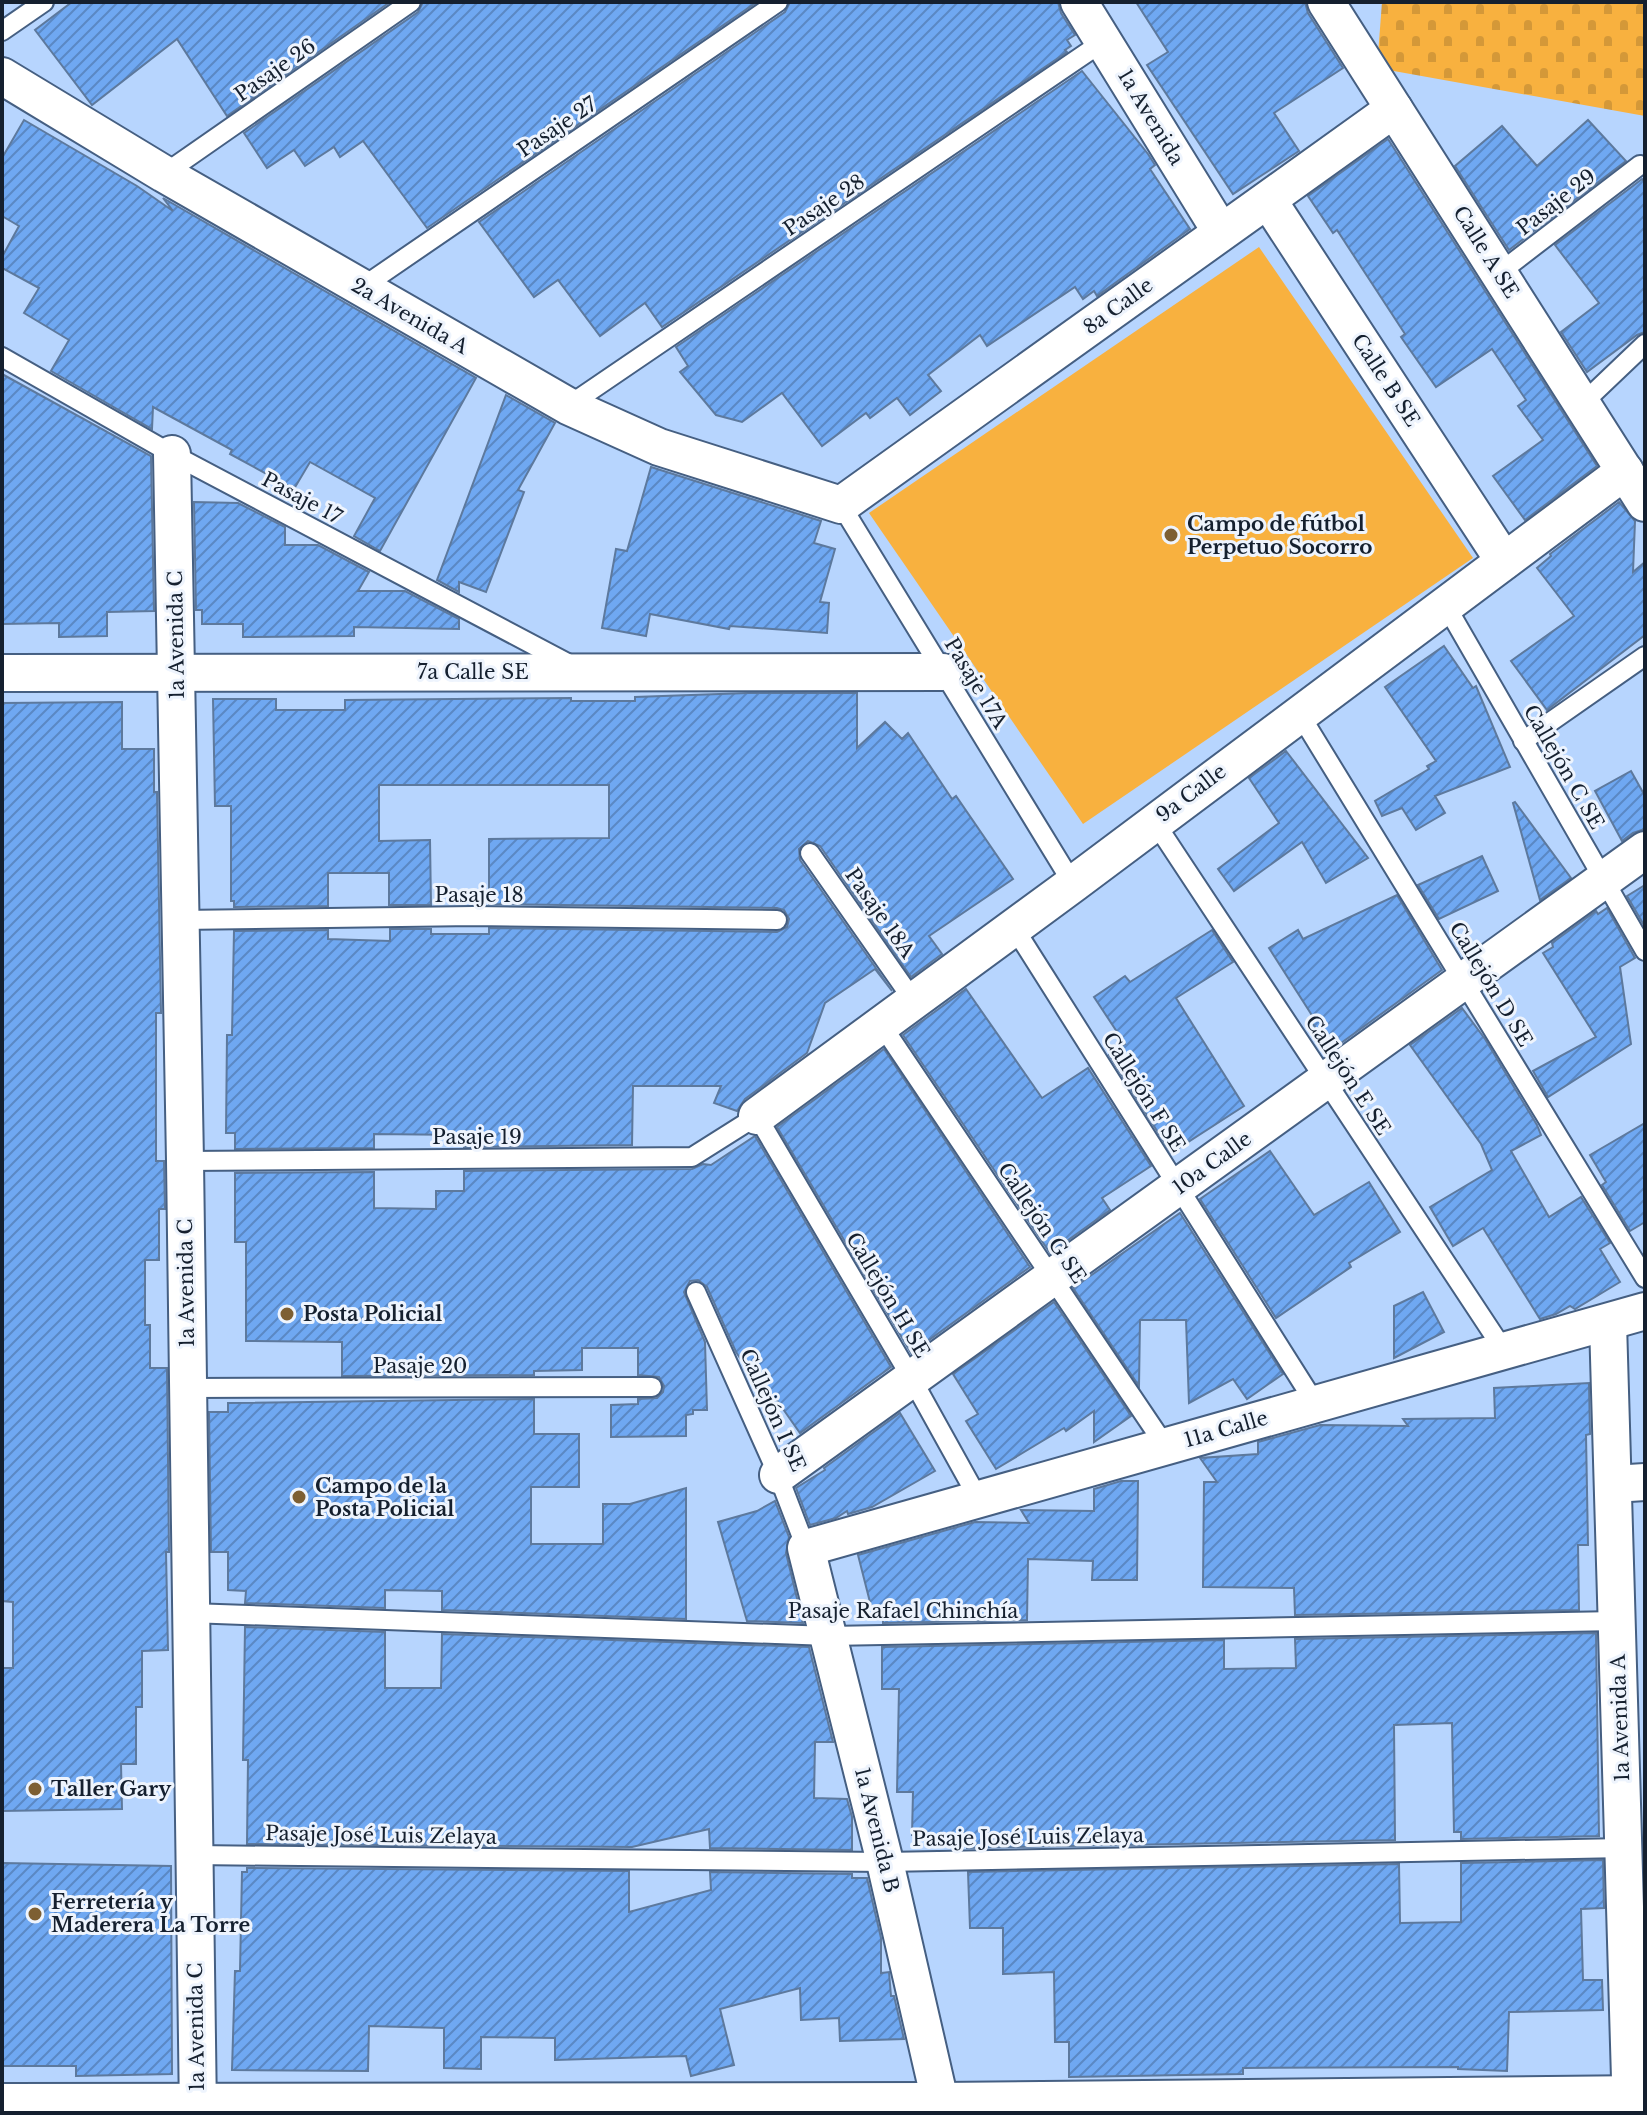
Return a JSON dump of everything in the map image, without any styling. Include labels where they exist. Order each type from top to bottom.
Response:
[{"type":"street","name":"1a Avenida","points":[[1079,2],[1221,232]]},
{"type":"street","name":"Calle A SE","points":[[1326,2],[1645,503]]},
{"type":"street","name":"2a Avenida A","points":[[2,76],[164,174],[568,406],[659,447],[841,505]]},
{"type":"street","name":"8a Calle","points":[[841,505],[1394,109]]},
{"type":"street","name":"Calle B SE","points":[[1268,200],[1504,561]]},
{"type":"street","name":"1a Avenida C","points":[[172,454],[198,2107]]},
{"type":"street","name":"9a Calle","points":[[757,1116],[1625,471]]},
{"type":"street","name":"7a Calle SE","points":[[2,673],[943,672]]},
{"type":"street","name":"10a Calle","points":[[778,1475],[1645,850]]},
{"type":"street","name":"11a Calle","points":[[806,1548],[1645,1311]]},
{"type":"street","name":"1a Avenida A","points":[[1608,1323],[1629,1483],[1617,1621],[1636,2100]]},
{"type":"street","name":"1a Avenida B","points":[[806,1548],[885,1862],[940,2107]]},
{"type":"street","points":[[2,2102],[198,2107],[940,2107],[1636,2100]]},
{"type":"lane","points":[[2,31],[44,2]]},
{"type":"lane","name":"Pasaje 26","points":[[164,174],[411,2]]},
{"type":"lane","name":"Pasaje 27","points":[[361,288],[778,2]]},
{"type":"lane","name":"Pasaje 28","points":[[568,406],[1104,41]]},
{"type":"lane","name":"Pasaje 29","points":[[1499,273],[1640,165]]},
{"type":"lane","points":[[1582,404],[1645,344]]},
{"type":"lane","name":"Pasaje 17","points":[[2,357],[172,454],[585,672]]},
{"type":"lane","name":"Pasaje 17A","points":[[841,505],[1073,884]]},
{"type":"lane","name":"Callejón C SE","points":[[1445,604],[1645,951]]},
{"type":"lane","points":[[1523,741],[1645,656]]},
{"type":"lane","name":"Callejón D SE","points":[[1299,713],[1645,1278]]},
{"type":"lane","name":"Callejón E SE","points":[[1154,821],[1505,1352]]},
{"type":"lane","name":"Pasaje 18A","points":[[810,853],[913,1000]]},
{"type":"lane","name":"Pasaje 18","points":[[180,920],[474,916],[777,920]]},
{"type":"lane","name":"Callejón F SE","points":[[1013,926],[1315,1403]]},
{"type":"lane","name":"Callejón G SE","points":[[881,1024],[1166,1447]]},
{"type":"lane","name":"Pasaje 19","points":[[185,1161],[692,1157],[757,1116]]},
{"type":"lane","name":"Callejón H SE","points":[[757,1116],[912,1379],[978,1498]]},
{"type":"lane","name":"Callejón I SE","points":[[696,1292],[778,1475],[806,1548]]},
{"type":"lane","name":"Pasaje 20","points":[[187,1388],[652,1387]]},
{"type":"lane","name":"Pasaje Rafael Chinchía","points":[[190,1613],[829,1636],[1617,1621]]},
{"type":"lane","name":"Pasaje José Luis Zelaya","points":[[194,1855],[885,1862],[1624,1848]]},
{"type":"green space","points":[[1382,2],[1645,2],[1645,116],[1377,68]]},
{"type":"green space","name":"Campo de fútbol Perpetuo Socorro","points":[[1259,247],[1473,558],[1083,824],[869,513]]},
{"type":"building","points":[[72,2],[390,2],[227,116],[177,39],[92,105],[35,30]]},
{"type":"building","points":[[423,2],[757,2],[427,228],[363,141],[340,157],[334,147],[305,166],[294,150],[267,168],[244,133],[418,12]]},
{"type":"building","points":[[790,2],[1058,2],[1075,35],[1067,40],[1071,46],[1065,50],[1067,52],[662,327],[645,303],[600,336],[558,280],[534,297],[479,222],[785,12]]},
{"type":"building","points":[[1136,2],[1305,2],[1308,13],[1343,68],[1274,113],[1299,151],[1233,194],[1147,65],[1168,52]]},
{"type":"building","points":[[1082,71],[1148,154],[1155,165],[1150,169],[1190,229],[1097,296],[1094,291],[1083,299],[1075,287],[987,346],[980,335],[928,375],[941,391],[910,415],[897,398],[870,418],[866,413],[822,446],[782,393],[742,422],[716,415],[680,372],[688,366],[676,347]]},
{"type":"building","points":[[24,120],[137,186],[173,211],[163,198],[476,378],[380,551],[354,536],[375,498],[310,462],[294,489],[230,454],[232,450],[153,407],[152,429],[51,371],[69,340],[24,313],[39,288],[2,268],[2,257],[19,226],[2,216],[2,158]]},
{"type":"building","points":[[1588,120],[1626,161],[1509,250],[1455,166],[1502,126],[1537,166]]},
{"type":"building","points":[[1388,139],[1597,466],[1525,520],[1493,476],[1543,440],[1518,406],[1526,400],[1492,349],[1436,387],[1401,337],[1405,334],[1337,230],[1333,233],[1308,196]]},
{"type":"building","points":[[1642,179],[1645,182],[1645,332],[1587,372],[1561,332],[1599,303],[1555,245]]},
{"type":"building","points":[[2,374],[151,456],[154,611],[107,612],[107,636],[59,637],[59,623],[2,624]]},
{"type":"building","points":[[506,395],[555,423],[518,490],[524,492],[486,592],[459,582],[459,592],[437,580]]},
{"type":"building","points":[[651,467],[821,521],[814,543],[835,549],[820,602],[829,603],[827,633],[730,626],[729,629],[650,614],[646,636],[602,628],[616,549],[627,551]]},
{"type":"building","points":[[194,502],[238,503],[285,527],[285,545],[318,545],[369,572],[358,591],[405,591],[459,619],[459,629],[354,627],[354,636],[243,637],[243,624],[202,624],[202,610],[196,610]]},
{"type":"building","points":[[1619,502],[1635,521],[1633,572],[1645,562],[1645,635],[1547,710],[1511,661],[1574,616],[1537,568],[1550,554]]},
{"type":"building","points":[[1444,646],[1473,688],[1476,686],[1510,767],[1435,796],[1445,813],[1416,830],[1402,808],[1382,816],[1375,801],[1429,769],[1427,766],[1436,761],[1385,687]]},
{"type":"building","points":[[857,693],[857,748],[885,722],[902,739],[908,733],[952,799],[956,796],[1013,879],[929,936],[942,954],[911,977],[820,846],[808,841],[799,849],[800,860],[892,991],[875,969],[825,1003],[807,1053],[745,1099],[737,1111],[714,1103],[721,1086],[633,1086],[632,1145],[464,1147],[464,1135],[374,1134],[374,1148],[235,1149],[235,1133],[226,1133],[227,1035],[232,1035],[234,931],[328,930],[328,939],[390,941],[390,929],[431,929],[431,934],[489,934],[489,928],[777,932],[787,927],[789,919],[784,910],[777,908],[489,904],[489,839],[609,838],[609,785],[379,785],[379,841],[430,840],[431,905],[389,905],[389,873],[328,873],[328,906],[234,907],[234,901],[231,901],[231,806],[215,806],[213,699],[276,699],[276,710],[345,710],[345,700],[571,698],[571,701],[635,701],[635,697]]},
{"type":"building","points":[[122,702],[122,749],[154,749],[154,792],[157,792],[161,1013],[156,1013],[156,1161],[164,1161],[165,1209],[159,1209],[159,1260],[145,1260],[145,1325],[150,1325],[150,1368],[167,1368],[168,1650],[142,1651],[142,1707],[136,1707],[136,1764],[121,1764],[122,1809],[2,1811],[2,1668],[13,1668],[13,1602],[2,1601],[2,703]]},
{"type":"building","points":[[1286,751],[1368,858],[1326,883],[1302,842],[1234,891],[1218,869],[1279,823],[1249,778]]},
{"type":"building","points":[[1631,771],[1645,796],[1645,829],[1622,841],[1595,791]]},
{"type":"building","points":[[1513,803],[1571,878],[1540,900]]},
{"type":"building","points":[[1482,856],[1498,891],[1439,919],[1418,885]]},
{"type":"building","points":[[1645,885],[1645,927],[1627,896]]},
{"type":"building","points":[[1397,895],[1442,970],[1330,1051],[1310,1019],[1313,1017],[1269,948],[1298,930],[1303,939]]},
{"type":"building","points":[[1607,908],[1635,958],[1620,967],[1631,1044],[1548,1097],[1533,1071],[1596,1037],[1543,953],[1596,911],[1598,914]]},
{"type":"building","points":[[1212,930],[1233,962],[1176,998],[1244,1106],[1171,1153],[1109,1055],[1125,1044],[1094,997],[1125,976],[1130,982]]},
{"type":"building","points":[[966,989],[1042,1098],[1088,1068],[1151,1166],[1102,1198],[1110,1210],[1050,1253],[903,1035]]},
{"type":"building","points":[[1462,1008],[1485,1039],[1537,1125],[1541,1135],[1511,1151],[1549,1217],[1581,1197],[1610,1243],[1600,1249],[1620,1282],[1575,1309],[1570,1306],[1540,1319],[1483,1228],[1453,1246],[1430,1207],[1492,1170],[1481,1144],[1410,1045]]},
{"type":"building","points":[[884,1049],[1030,1267],[911,1353],[777,1127]]},
{"type":"building","points":[[1645,1123],[1645,1222],[1630,1231],[1602,1185],[1606,1182],[1590,1155]]},
{"type":"building","points":[[755,1136],[891,1367],[800,1433],[776,1399],[770,1403],[736,1352],[707,1287],[698,1280],[690,1281],[684,1292],[705,1342],[707,1410],[693,1410],[693,1414],[686,1415],[686,1436],[611,1437],[611,1405],[638,1404],[638,1399],[657,1398],[663,1392],[664,1386],[659,1377],[638,1375],[638,1348],[582,1348],[582,1370],[534,1371],[534,1375],[342,1376],[342,1342],[246,1341],[246,1242],[235,1242],[235,1173],[374,1172],[374,1208],[436,1209],[436,1191],[464,1191],[464,1171],[692,1169],[703,1164],[711,1165]]},
{"type":"building","points":[[1270,1151],[1314,1215],[1369,1182],[1400,1232],[1349,1263],[1351,1267],[1276,1318],[1200,1199]]},
{"type":"building","points":[[1180,1213],[1283,1374],[1247,1399],[1233,1379],[1189,1403],[1186,1320],[1140,1320],[1139,1386],[1073,1288]]},
{"type":"building","points":[[1423,1292],[1444,1332],[1394,1358],[1394,1306]]},
{"type":"building","points":[[1054,1302],[1131,1416],[1094,1442],[1094,1411],[1066,1431],[1064,1428],[996,1469],[966,1421],[978,1414],[953,1374]]},
{"type":"building","points":[[1589,1383],[1590,1434],[1586,1435],[1588,1545],[1578,1545],[1579,1610],[1295,1615],[1294,1588],[1203,1587],[1204,1482],[1217,1482],[1200,1458],[1258,1454],[1258,1442],[1320,1425],[1408,1426],[1403,1419],[1495,1418],[1494,1388]]},
{"type":"building","points":[[534,1399],[534,1434],[579,1434],[579,1487],[531,1487],[531,1544],[603,1544],[603,1504],[630,1504],[686,1488],[686,1619],[442,1610],[442,1591],[385,1590],[385,1608],[245,1603],[246,1591],[228,1590],[228,1552],[211,1552],[209,1412],[228,1412],[228,1403]]},
{"type":"building","points":[[900,1413],[935,1471],[872,1507],[848,1514],[847,1511],[836,1518],[810,1525],[796,1488]]},
{"type":"building","points":[[1121,1481],[1138,1481],[1137,1580],[1092,1580],[1093,1561],[1028,1559],[1027,1620],[883,1623],[883,1607],[872,1610],[858,1555],[975,1522],[1029,1523],[1021,1510],[1094,1511],[1094,1489]]},
{"type":"building","points":[[775,1501],[789,1537],[786,1553],[803,1623],[747,1621],[718,1522],[757,1511]]},
{"type":"building","points":[[245,1627],[385,1632],[385,1688],[441,1688],[442,1634],[809,1647],[833,1742],[815,1742],[814,1798],[847,1799],[852,1817],[852,1850],[710,1848],[709,1829],[632,1847],[247,1844],[248,1760],[243,1760]]},
{"type":"building","points":[[1596,1633],[1599,1836],[1461,1839],[1461,1832],[1454,1832],[1452,1723],[1394,1725],[1395,1840],[967,1848],[967,1845],[949,1844],[949,1836],[912,1835],[913,1792],[897,1792],[899,1689],[882,1689],[882,1647],[1224,1640],[1224,1669],[1296,1668],[1295,1639]]},
{"type":"building","points":[[1603,1860],[1604,1908],[1581,1909],[1583,1980],[1602,1980],[1603,2010],[1509,2012],[1507,2071],[1458,2067],[1243,2068],[1243,2074],[1069,2077],[1069,2042],[1055,2042],[1054,1972],[1003,1974],[1003,1928],[970,1928],[968,1872],[1399,1864],[1400,1923],[1461,1922],[1461,1863]]},
{"type":"building","points":[[2,1863],[171,1866],[172,2074],[76,2076],[76,2066],[2,2066]]},
{"type":"building","points":[[247,1868],[629,1871],[629,1912],[711,1890],[710,1872],[852,1874],[852,1878],[867,1878],[881,1938],[881,1973],[889,1972],[891,1996],[894,1996],[904,2039],[840,2041],[839,2018],[801,2020],[800,1988],[720,2009],[734,2065],[691,2076],[686,2056],[555,2060],[555,2038],[481,2037],[481,2069],[444,2068],[444,2028],[369,2026],[368,2071],[232,2070],[235,1971],[240,1971],[242,1872],[247,1872]]},
{"type":"place","name":"Campo de fútbol Perpetuo Socorro","points":[[1171,535]]},
{"type":"place","name":"Posta Policial","points":[[287,1314]]},
{"type":"place","name":"Campo de la Posta Policial","points":[[299,1497]]},
{"type":"place","name":"Taller Gary","points":[[35,1789]]},
{"type":"place","name":"Ferretería y Maderera La Torre","points":[[35,1914]]}]
